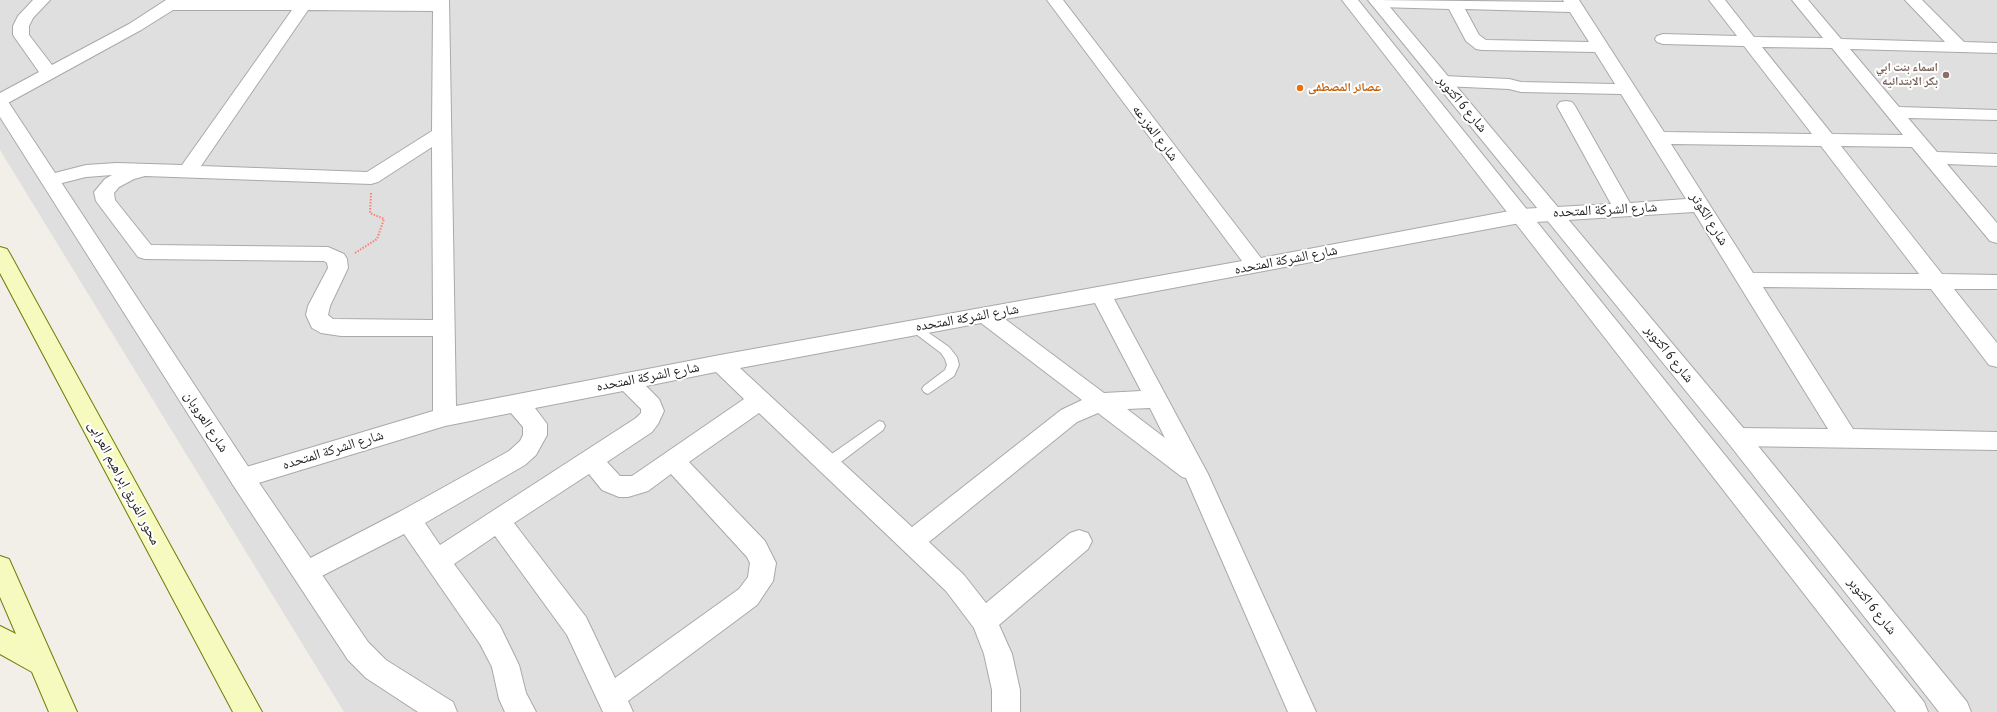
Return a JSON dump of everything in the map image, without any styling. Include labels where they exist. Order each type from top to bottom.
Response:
[{"type":"main road","name":"محور الفريق إبراهيم العرابى","points":[[0,254],[248,712]]},
{"type":"main road","points":[[0,567],[63,712]]},
{"type":"main road","points":[[0,638],[9,645],[41,663]]},
{"type":"street","points":[[42,0],[26,16],[21,26],[21,35],[49,73]]},
{"type":"street","name":"شارع المزرعه","points":[[1055,0],[1256,266]]},
{"type":"street","name":"شارع 6 اكتوبر","points":[[1350,0],[1914,712]]},
{"type":"street","points":[[1717,0],[1997,359]]},
{"type":"street","points":[[1800,0],[1997,236]]},
{"type":"street","points":[[1913,0],[1959,47]]},
{"type":"street","points":[[1377,1],[1455,4],[1574,4]]},
{"type":"street","name":"شارع 6 اكتوبر","points":[[1377,1],[1738,437],[1956,712]]},
{"type":"street","points":[[0,100],[135,27],[172,2],[304,5],[333,3],[441,3],[441,133],[445,328],[445,417]]},
{"type":"street","points":[[1455,4],[1472,38],[1482,45],[1601,46]]},
{"type":"street","name":"شارع الكوثر","points":[[1574,4],[1847,438]]},
{"type":"street","points":[[187,172],[304,5]]},
{"type":"street","points":[[1663,40],[1997,48]]},
{"type":"street","points":[[1443,81],[1509,84],[1521,87],[1628,89]]},
{"type":"street","name":"شارع العروبان","points":[[0,103],[242,478],[358,652],[376,669],[444,712]]},
{"type":"street","points":[[1566,106],[1624,209]]},
{"type":"street","points":[[1893,112],[1997,115]]},
{"type":"street","points":[[50,180],[102,169],[371,178],[441,133]]},
{"type":"street","points":[[1658,138],[1917,141]]},
{"type":"street","points":[[1931,158],[1997,160]]},
{"type":"street","points":[[145,170],[127,174],[117,180],[104,192],[106,200],[146,252],[328,254],[337,259],[338,268],[319,306],[317,315],[320,322],[329,327],[341,328],[445,328]]},
{"type":"street","name":"شارع الشركة المتحده","points":[[242,478],[445,417],[720,363],[1256,266],[1520,216],[1700,205]]},
{"type":"street","points":[[1748,280],[1997,282]]},
{"type":"street","points":[[1101,294],[1155,399],[1196,474],[1302,712]]},
{"type":"street","points":[[985,315],[1196,474]]},
{"type":"street","points":[[720,363],[955,583],[970,600],[984,620],[998,654],[1006,690],[1006,712]]},
{"type":"street","points":[[437,561],[644,425],[650,418],[653,411],[651,405],[626,381]]},
{"type":"street","points":[[911,542],[1069,416],[1100,402],[1155,399]]},
{"type":"street","points":[[591,460],[611,483],[620,487],[628,487],[639,484],[760,400]]},
{"type":"street","points":[[306,573],[408,520],[517,458],[528,448],[534,435],[535,424],[516,403]]},
{"type":"street","points":[[1738,437],[1997,441]]},
{"type":"street","points":[[498,521],[577,626],[614,705],[748,597],[760,581],[763,563],[756,548],[674,460]]},
{"type":"street","points":[[408,520],[490,635],[499,650],[510,681],[513,698],[522,712]]},
{"type":"street","points":[[984,620],[1078,541]]},
{"type":"lane","points":[[916,328],[945,350],[951,357],[953,365],[950,373],[928,389]]},
{"type":"lane","points":[[828,464],[878,426]]},
{"type":"path","points":[[338,268],[360,248],[377,239],[384,218],[370,213],[371,178]]},
{"type":"shaded area","points":[[0,0],[1997,0],[1997,712],[344,712],[0,150]]},
{"type":"place","name":"اسماء بنت ابي بكر الابتدائيه","points":[[1946,75]]},
{"type":"place","name":"عصائر المصطفى","points":[[1300,88]]}]
